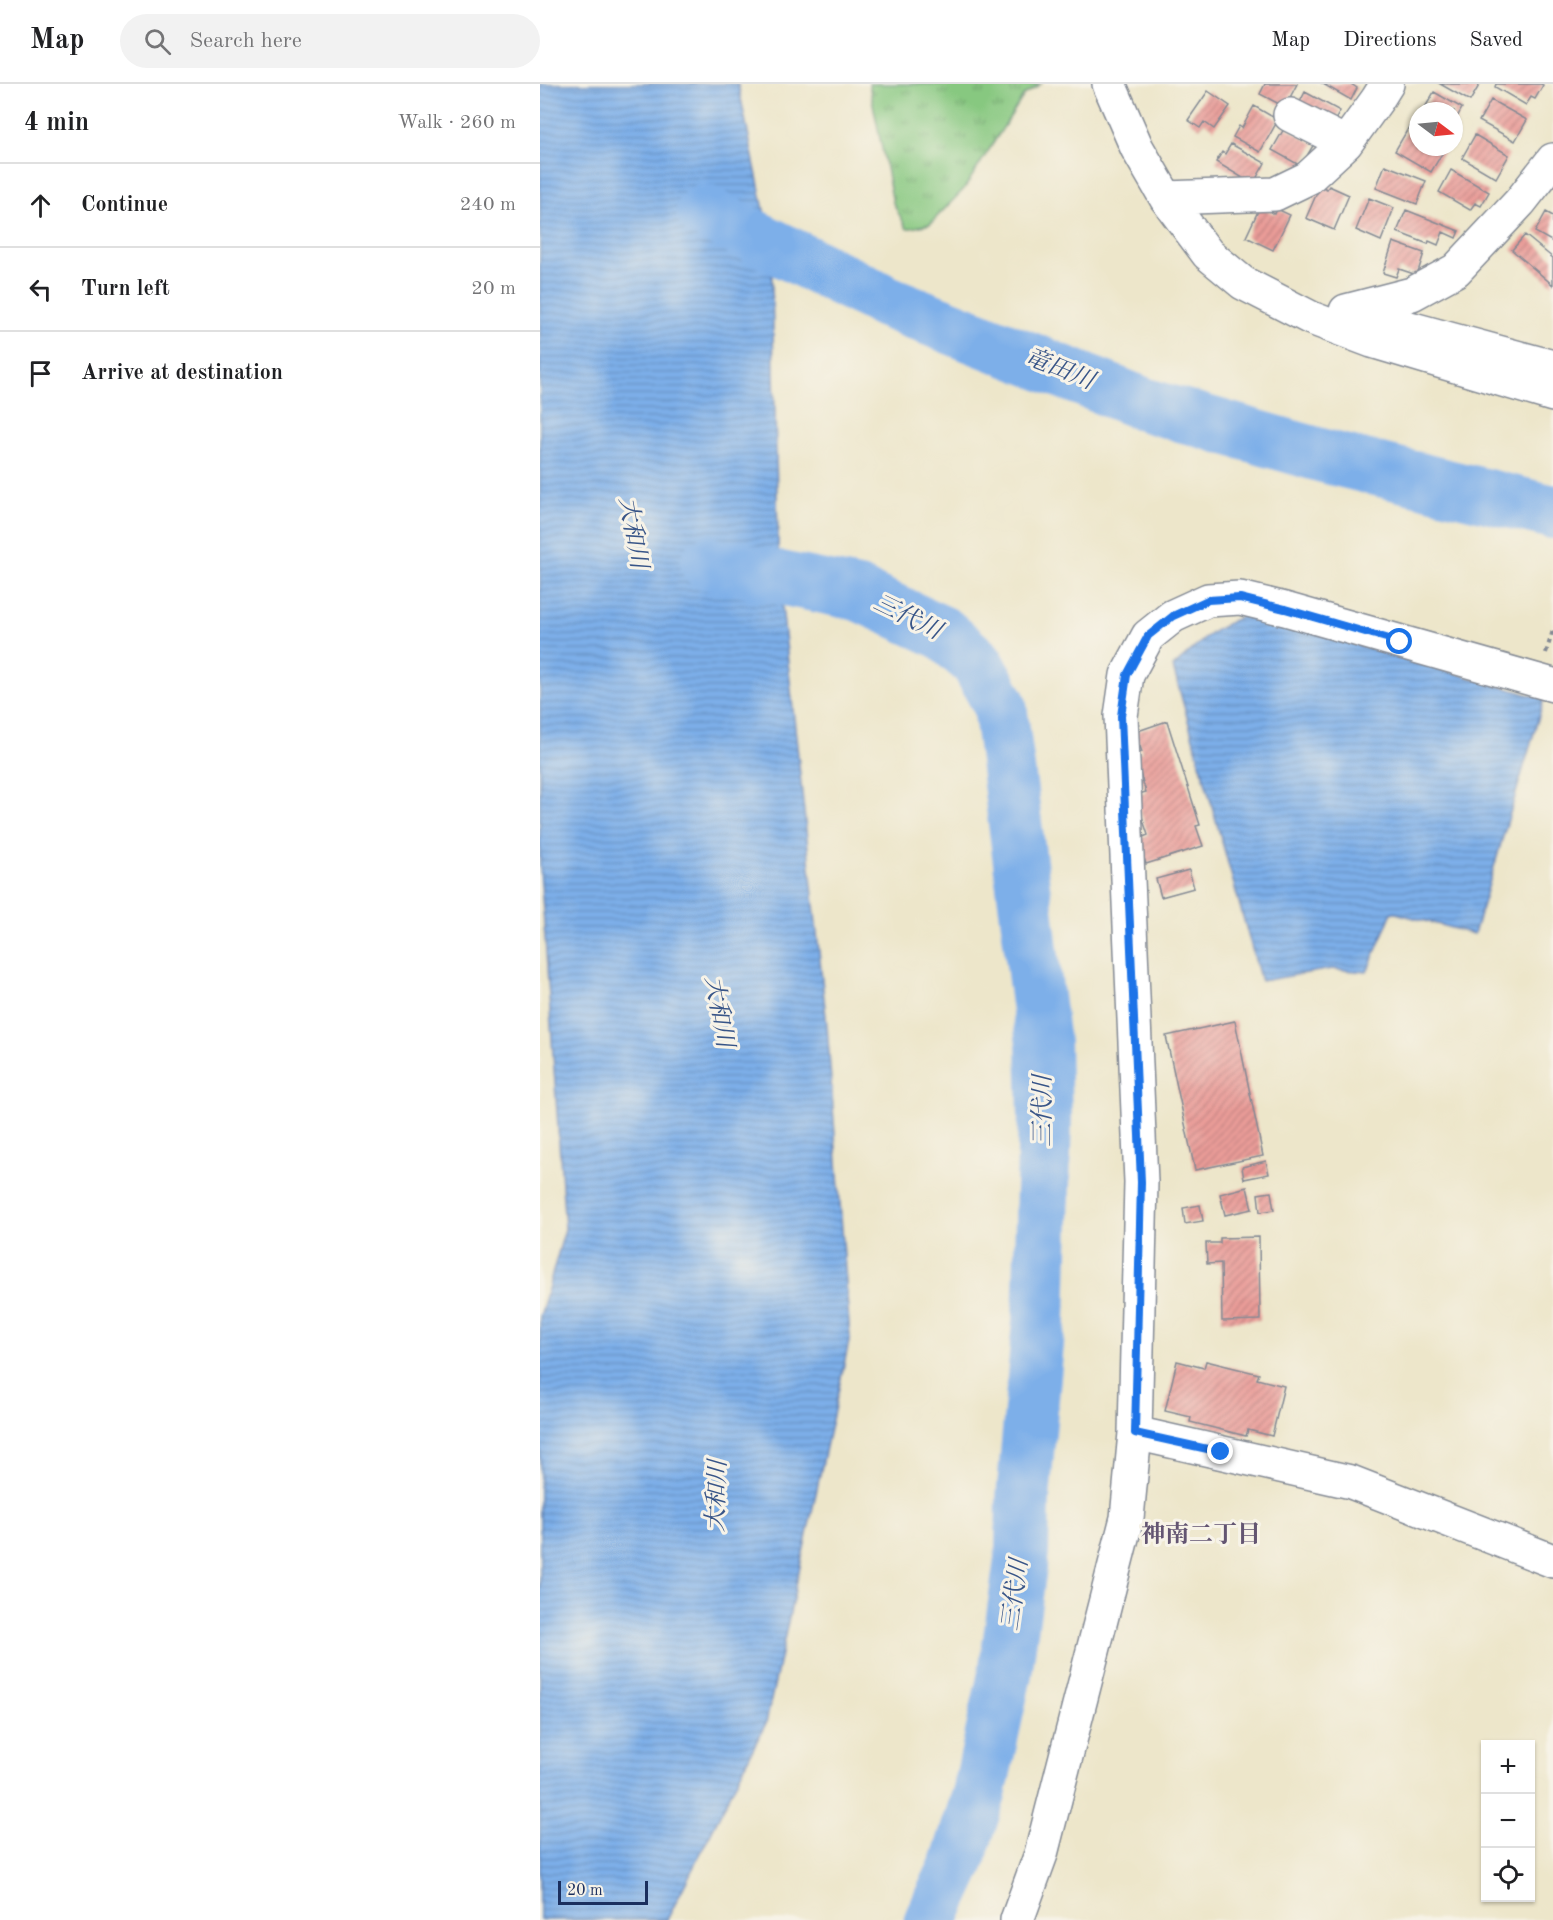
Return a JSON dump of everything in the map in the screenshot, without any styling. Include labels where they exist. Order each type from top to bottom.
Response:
[{"type":"street","points":[[1109,84],[1137,148],[1167,198],[1208,254],[1243,283],[1311,318],[1372,341],[1553,395]]},
{"type":"street","points":[[1167,198],[1275,194],[1308,178],[1346,143],[1387,84]]},
{"type":"street","points":[[1290,115],[1346,143]]},
{"type":"street","points":[[1311,318],[1412,294],[1456,270],[1520,202],[1553,160]]},
{"type":"street","points":[[1346,311],[1553,367]]},
{"type":"street","points":[[1017,1920],[1041,1854],[1127,1518],[1135,1433],[1141,1182],[1121,716],[1127,675],[1148,636],[1173,616],[1208,600],[1240,598],[1553,685]]},
{"type":"street","points":[[1135,1433],[1351,1482],[1553,1561]]},
{"type":"green space","points":[[869,84],[1041,84],[1024,95],[964,189],[930,224],[907,229],[893,203]]},
{"type":"water","name":"大和川","points":[[540,84],[738,84],[771,244],[779,578],[827,1026],[850,1337],[766,1723],[667,1920],[540,1920],[540,1317],[565,1229],[540,866]]},
{"type":"water","points":[[1246,613],[1544,699],[1474,934],[1392,912],[1367,972],[1331,969],[1261,981],[1173,667],[1211,633]]},
{"type":"building","points":[[1265,84],[1297,84],[1285,107],[1260,94]]},
{"type":"building","points":[[1323,84],[1351,84],[1357,88],[1351,100]]},
{"type":"building","points":[[1440,84],[1480,84],[1470,101]]},
{"type":"building","points":[[1496,84],[1543,85],[1535,99],[1531,97],[1526,105],[1495,87]]},
{"type":"building","points":[[1208,91],[1230,106],[1214,129],[1204,122],[1200,128],[1188,120]]},
{"type":"building","points":[[1305,92],[1340,111],[1332,126],[1298,106]]},
{"type":"building","points":[[1434,92],[1452,102],[1428,102]]},
{"type":"building","points":[[1491,100],[1527,120],[1515,141],[1479,121]]},
{"type":"building","points":[[1254,106],[1278,120],[1260,152],[1233,137],[1239,126],[1242,128]]},
{"type":"building","points":[[1285,127],[1314,144],[1301,166],[1272,150]]},
{"type":"building","points":[[1409,127],[1409,156],[1441,156],[1431,172],[1395,151]]},
{"type":"building","points":[[1475,135],[1509,155],[1496,178],[1462,158]]},
{"type":"building","points":[[1231,144],[1265,163],[1253,184],[1216,162]]},
{"type":"building","points":[[1385,165],[1426,181],[1417,204],[1376,188]]},
{"type":"building","points":[[1451,170],[1489,192],[1481,206],[1475,203],[1470,210],[1439,192]]},
{"type":"building","points":[[1320,186],[1327,189],[1329,186],[1349,195],[1334,230],[1306,218]]},
{"type":"building","points":[[1369,198],[1394,208],[1381,241],[1356,230]]},
{"type":"building","points":[[1260,207],[1275,214],[1277,209],[1290,215],[1273,250],[1246,237]]},
{"type":"building","points":[[1406,210],[1459,231],[1456,238],[1443,232],[1438,245],[1429,241],[1428,244],[1397,232]]},
{"type":"building","points":[[1546,212],[1553,216],[1553,242],[1535,232]]},
{"type":"building","points":[[1525,235],[1553,258],[1553,285],[1512,250]]},
{"type":"building","points":[[1393,242],[1424,253],[1417,275],[1399,269],[1396,277],[1383,273]]},
{"type":"building","points":[[1167,721],[1200,825],[1196,826],[1203,846],[1146,864],[1138,839],[1148,835],[1135,795],[1146,792],[1134,754],[1142,752],[1135,732]]},
{"type":"building","points":[[1189,870],[1194,888],[1161,897],[1156,879]]},
{"type":"building","points":[[1235,1021],[1263,1156],[1195,1170],[1166,1036]]},
{"type":"building","points":[[1266,1161],[1269,1174],[1244,1179],[1242,1167]]},
{"type":"building","points":[[1247,1187],[1252,1209],[1225,1215],[1220,1194]]},
{"type":"building","points":[[1271,1192],[1274,1210],[1260,1212],[1258,1194]]},
{"type":"building","points":[[1200,1205],[1203,1221],[1185,1224],[1183,1208]]},
{"type":"building","points":[[1259,1237],[1260,1320],[1222,1321],[1221,1263],[1207,1264],[1206,1243],[1220,1243],[1220,1238]]},
{"type":"building","points":[[1177,1361],[1204,1368],[1206,1361],[1259,1374],[1257,1379],[1284,1386],[1272,1436],[1248,1430],[1246,1436],[1190,1422],[1191,1417],[1165,1411]]},
{"type":"waterway","name":"竜田川","points":[[703,211],[887,302],[1146,405],[1327,457],[1553,512]]},
{"type":"waterway","name":"三代川","points":[[707,563],[858,594],[943,633],[977,663],[1000,705],[1043,1043],[1045,1117],[1039,1322],[1023,1498],[1022,1553],[1005,1674],[979,1794],[957,1864],[931,1920]]},
{"type":"district","name":"神南二丁目","points":[[1201,1536]]},
{"type":"route","points":[[1221,1452],[1135,1433],[1141,1182],[1121,716],[1127,675],[1148,636],[1173,616],[1208,600],[1240,598],[1400,642]]}]
